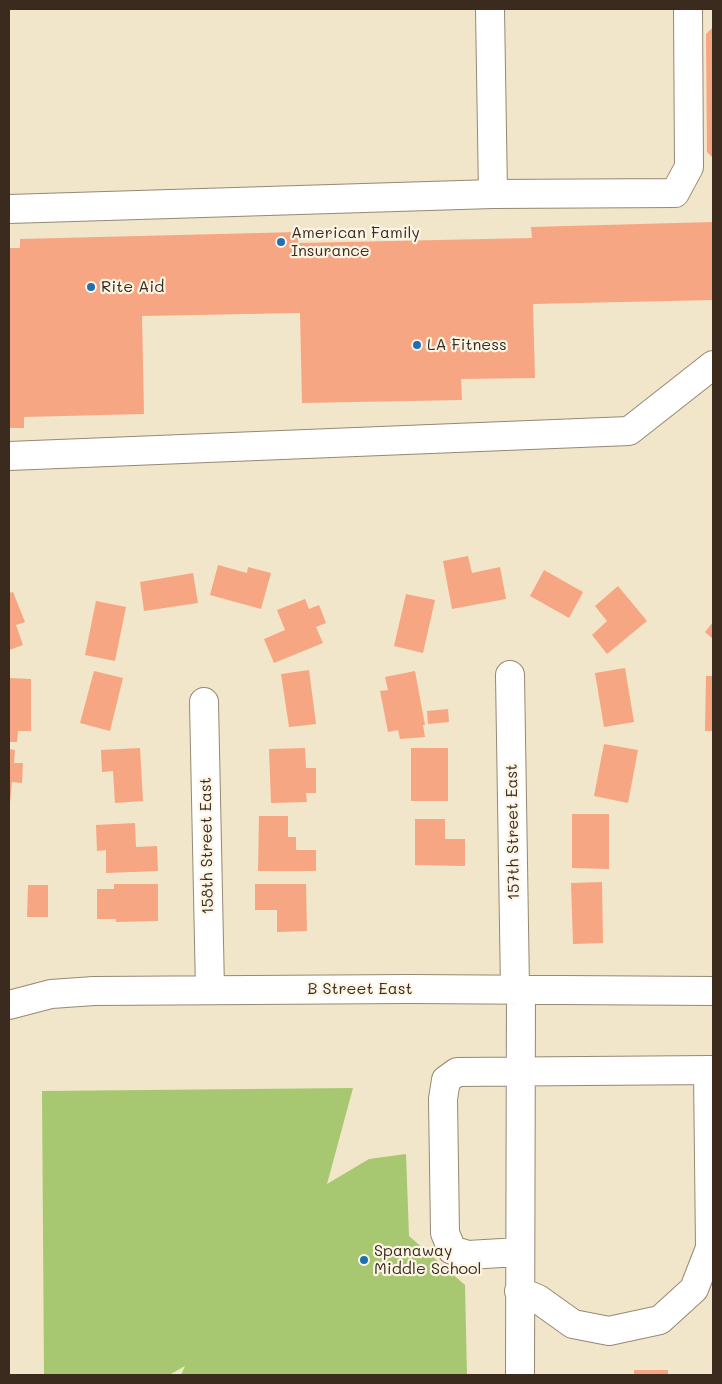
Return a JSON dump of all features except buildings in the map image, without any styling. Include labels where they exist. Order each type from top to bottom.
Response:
[{"type":"street","points":[[490,9],[493,194]]},
{"type":"street","points":[[9,209],[493,194],[675,193],[689,167],[688,9]]},
{"type":"street","points":[[9,456],[630,431],[713,365]]},
{"type":"street","name":"157th Street East","points":[[510,675],[520,1073],[520,1375]]},
{"type":"street","name":"158th Street East","points":[[204,702],[210,990]]},
{"type":"street","name":"B Street East","points":[[9,1006],[51,994],[94,991],[518,989],[713,991]]},
{"type":"street","points":[[520,1252],[468,1255],[452,1250],[445,1233],[443,1099],[446,1080],[457,1072],[711,1070],[710,1248],[694,1289],[660,1320],[610,1331],[573,1324],[538,1299],[520,1291]]},
{"type":"green space","points":[[353,1088],[327,1184],[369,1159],[406,1154],[409,1236],[465,1285],[467,1375],[181,1375],[185,1366],[169,1375],[44,1375],[42,1091]]},
{"type":"place","name":"American Family Insurance","points":[[281,242]]},
{"type":"place","name":"Rite Aid","points":[[91,287]]},
{"type":"place","name":"LA Fitness","points":[[417,345]]},
{"type":"place","name":"Spanaway Middle School","points":[[364,1260]]}]
